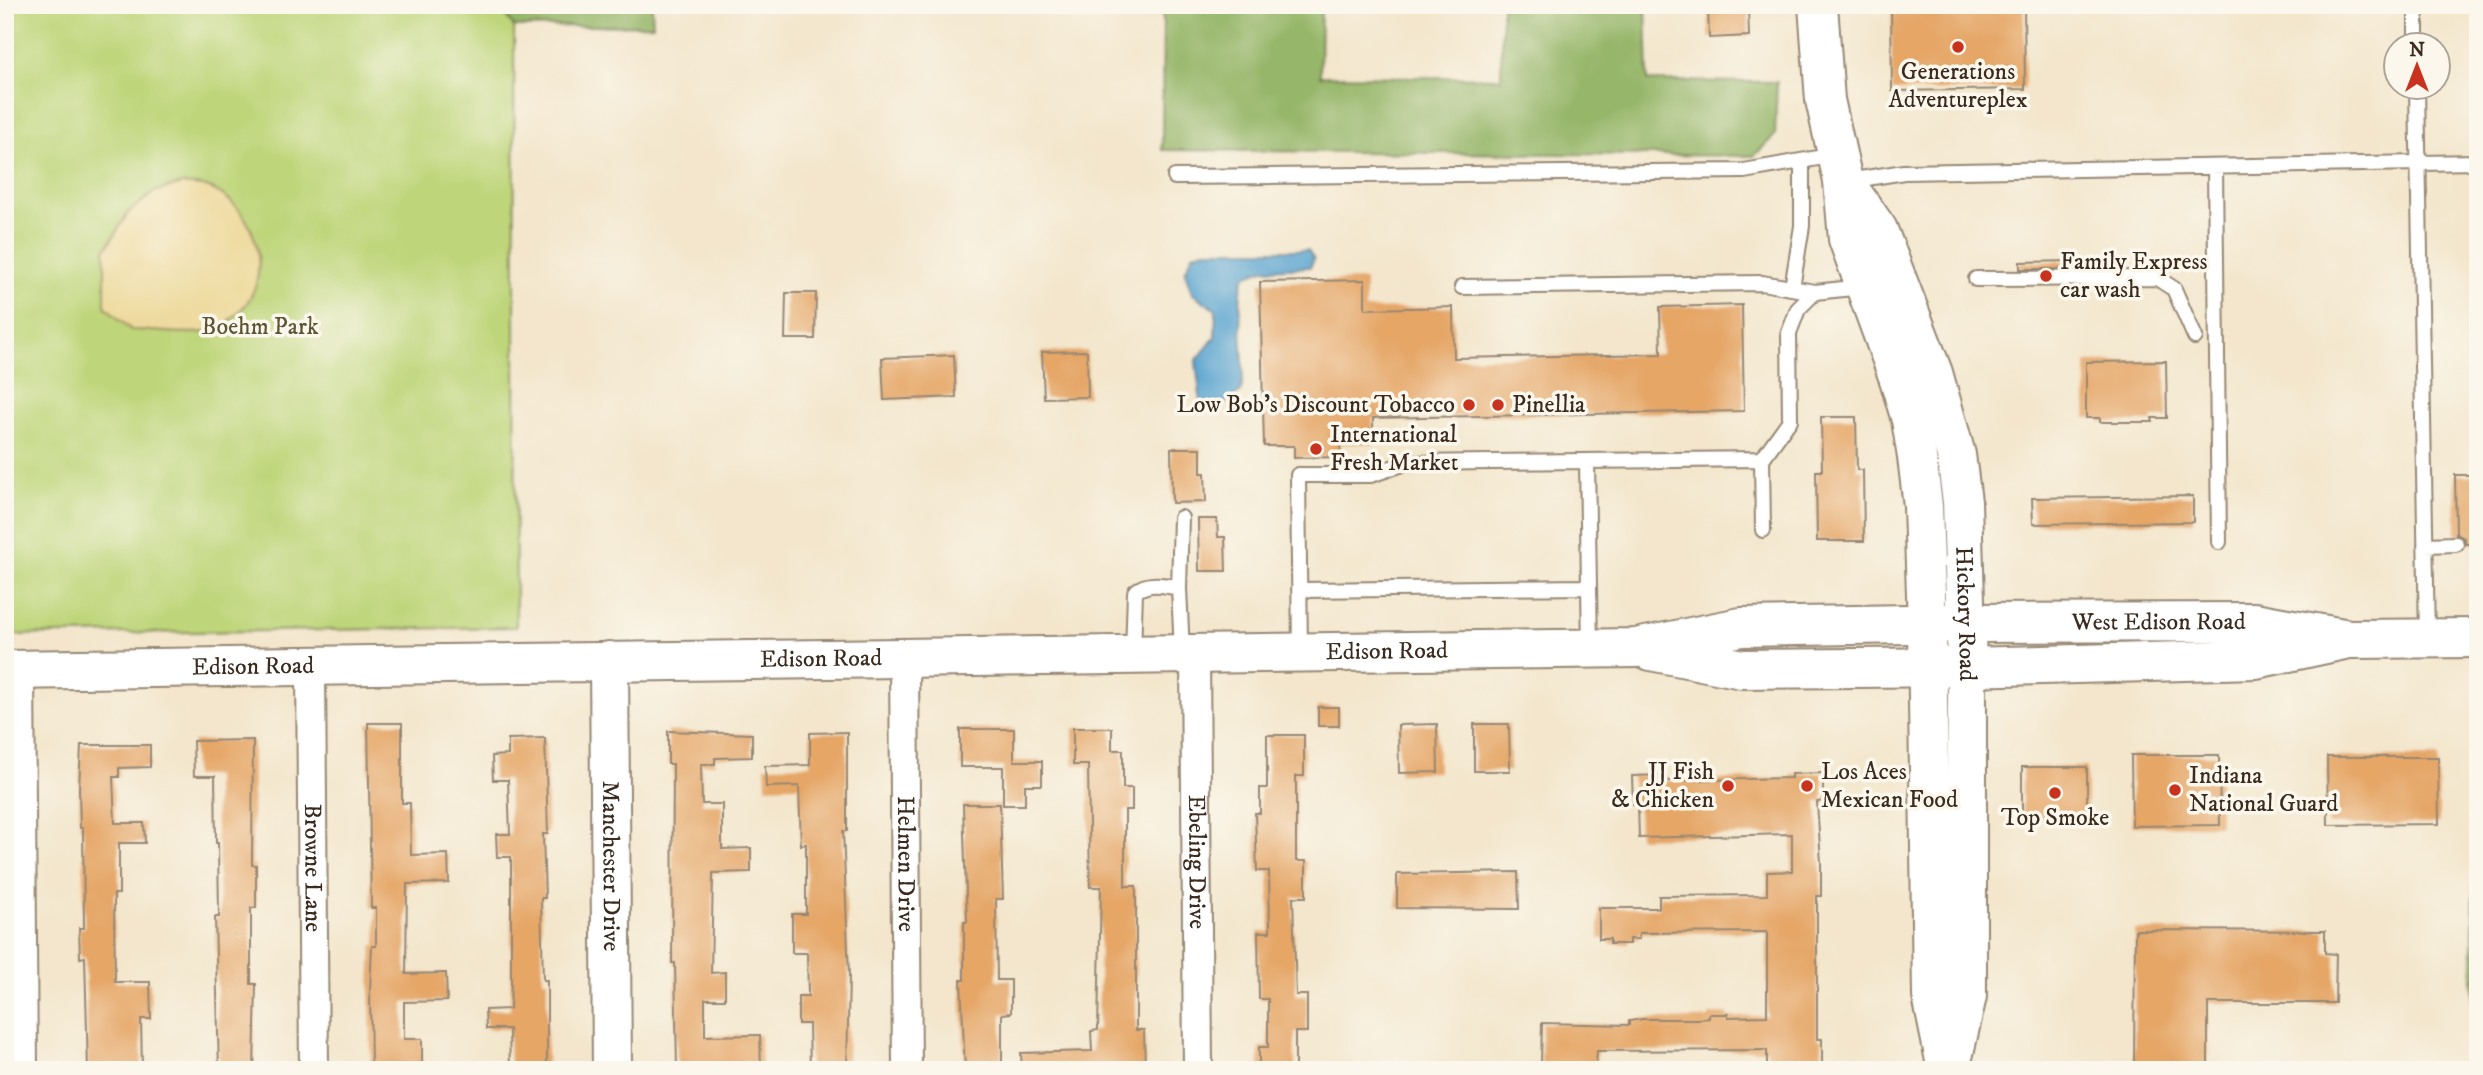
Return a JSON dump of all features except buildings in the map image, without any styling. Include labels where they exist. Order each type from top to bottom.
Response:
[{"type":"main road","name":"Hickory Road","points":[[1818,5],[1827,166],[1863,287],[1911,420],[1923,506],[1932,996],[1949,1070]]},
{"type":"main road","name":"Hickory Road","points":[[1827,166],[1878,230],[1947,414],[1962,502],[1967,667],[1967,996],[1949,1070]]},
{"type":"main road","name":"West Edison Road","points":[[1965,623],[2254,622],[2349,639],[2478,638]]},
{"type":"main road","name":"Edison Road","points":[[13,670],[1636,648],[1741,627],[1965,623]]},
{"type":"main road","name":"West Edison Road","points":[[1967,667],[2256,659],[2349,639]]},
{"type":"main road","name":"Edison Road","points":[[1636,648],[1742,669],[1967,667]]},
{"type":"main road","name":"Manchester Drive","points":[[609,661],[612,1070]]},
{"type":"street","name":"Ebeling Drive","points":[[1188,654],[1198,1070]]},
{"type":"street","name":"Helmen Drive","points":[[904,658],[907,1070]]},
{"type":"street","name":"Browne Lane","points":[[311,667],[314,1070]]},
{"type":"street","points":[[13,670],[23,1070]]},
{"type":"lane","points":[[2416,5],[2416,32]]},
{"type":"lane","points":[[2417,102],[2427,638]]},
{"type":"lane","points":[[1175,177],[1744,171],[1827,166],[1905,172],[2478,162]]},
{"type":"lane","points":[[1792,288],[1801,226],[1827,166]]},
{"type":"lane","points":[[2215,167],[2219,541]]},
{"type":"lane","points":[[1976,279],[2157,278],[2174,289],[2195,337]]},
{"type":"lane","points":[[1462,287],[1762,283],[1815,292],[1863,287]]},
{"type":"lane","points":[[1763,530],[1762,459],[1789,425],[1789,333],[1798,309],[1815,292]]},
{"type":"lane","points":[[1300,652],[1298,475],[1371,475],[1406,463],[1762,459]]},
{"type":"lane","points":[[1587,461],[1590,649]]},
{"type":"lane","points":[[1181,518],[1180,589],[1188,654]]},
{"type":"lane","points":[[2425,545],[2456,544]]},
{"type":"lane","points":[[1133,655],[1135,592],[1141,586],[1164,584],[1180,589]]},
{"type":"lane","points":[[1299,590],[1589,587]]},
{"type":"green space","name":"Boehm Park","points":[[5,5],[514,5],[516,627],[5,635]]},
{"type":"green space","points":[[498,5],[652,5],[653,25],[514,27]]},
{"type":"green space","points":[[1163,5],[1321,5],[1320,76],[1501,78],[1502,5],[1646,5],[1648,81],[1777,82],[1775,135],[1754,156],[1162,150]]},
{"type":"green space","points":[[2473,874],[2478,874],[2478,1070],[2473,1070]]},
{"type":"sand","points":[[182,184],[203,186],[220,193],[235,205],[247,221],[254,238],[258,276],[242,309],[216,330],[185,333],[131,330],[105,306],[105,250],[128,213],[154,192]]},
{"type":"water","points":[[1204,250],[1308,250],[1314,259],[1310,267],[1263,269],[1245,276],[1240,300],[1243,363],[1241,392],[1213,411],[1208,411],[1201,404],[1196,361],[1215,337],[1216,310],[1192,293],[1185,272],[1193,254]]},
{"type":"place","name":"Generations Adventureplex","points":[[1958,47]]},
{"type":"place","name":"Family Express car wash","points":[[2046,276]]},
{"type":"place","name":"Low Bob's Discount Tobacco","points":[[1469,405]]},
{"type":"place","name":"Pinellia","points":[[1498,405]]},
{"type":"place","name":"International Fresh Market","points":[[1316,449]]},
{"type":"place","name":"JJ Fish & Chicken","points":[[1728,786]]},
{"type":"place","name":"Los Aces Mexican Food","points":[[1807,786]]},
{"type":"place","name":"Indiana National Guard","points":[[2175,790]]},
{"type":"place","name":"Top Smoke","points":[[2055,793]]}]
